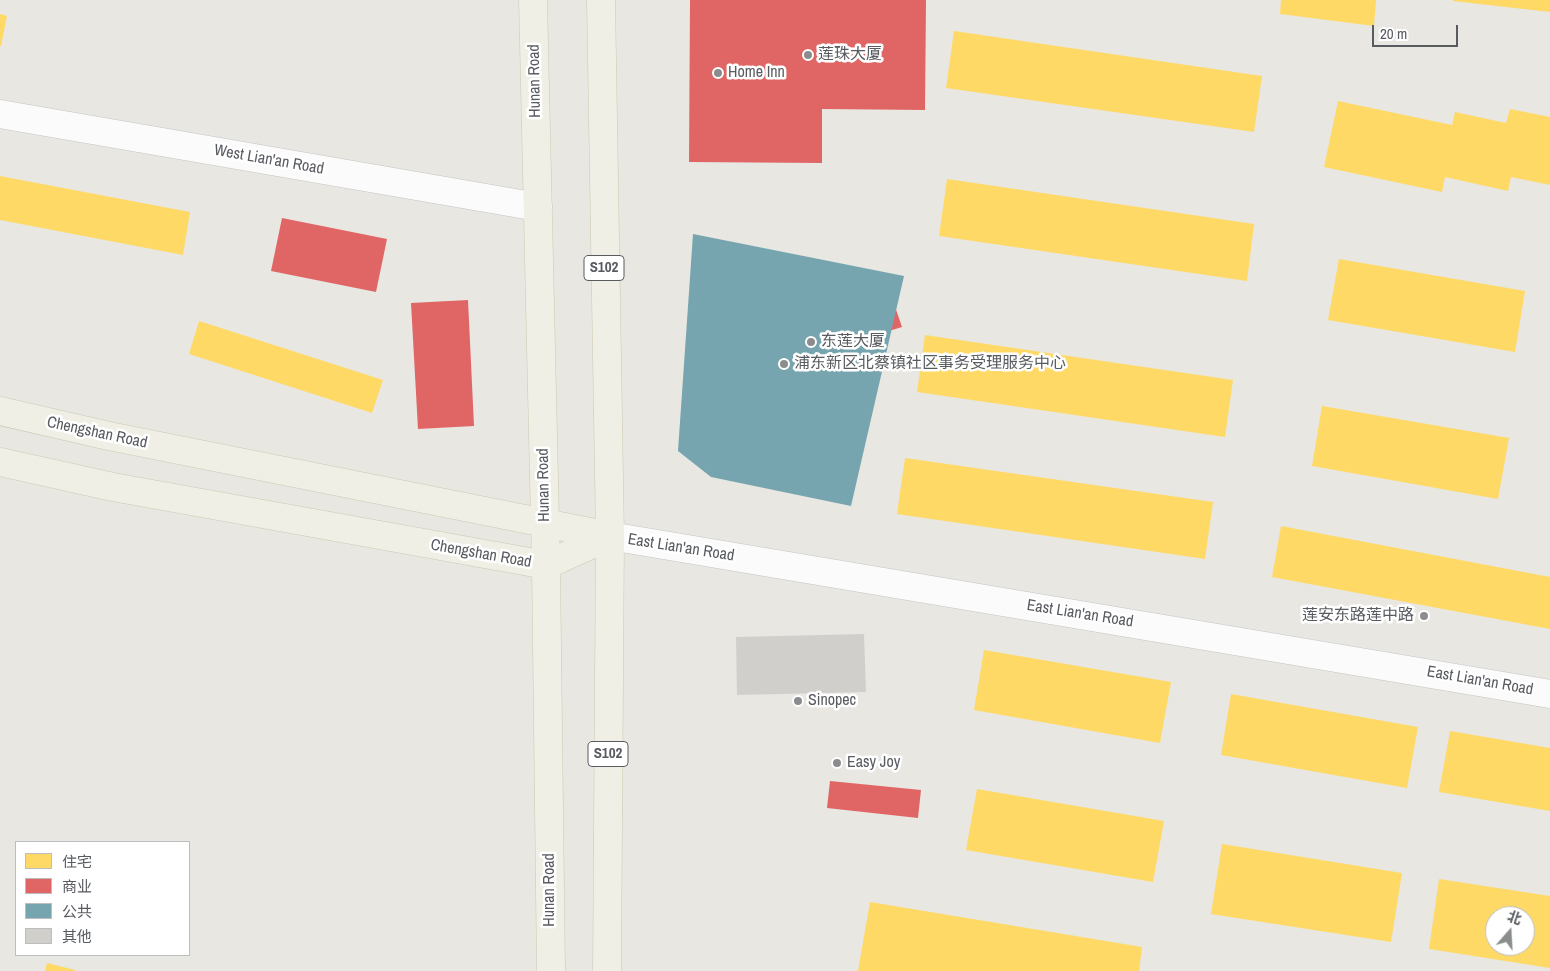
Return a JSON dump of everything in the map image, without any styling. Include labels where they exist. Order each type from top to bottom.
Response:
[{"type":"main road","name":"Hunan Road","points":[[533,0],[546,565],[551,971]]},
{"type":"main road","name":"S102","points":[[601,0],[610,536],[607,971]]},
{"type":"main road","name":"Chengshan Road","points":[[0,411],[109,436],[610,536]]},
{"type":"main road","name":"Chengshan Road","points":[[0,462],[113,486],[546,565],[610,536]]},
{"type":"street","name":"West Lian'an Road","points":[[0,114],[538,207]]},
{"type":"street","name":"East Lian'an Road","points":[[610,536],[1550,694]]},
{"type":"building: 住宅","points":[[1281,0],[1376,0],[1374,26],[1280,14]]},
{"type":"building: 住宅","points":[[1550,0],[1550,12],[1453,1]]},
{"type":"building: 住宅","points":[[0,14],[7,16],[1,46],[0,46]]},
{"type":"building: 住宅","points":[[954,31],[1262,76],[1254,132],[946,88]]},
{"type":"building: 住宅","points":[[1338,101],[1452,125],[1455,112],[1506,123],[1510,109],[1550,117],[1550,185],[1511,177],[1508,191],[1445,177],[1442,192],[1324,167]]},
{"type":"building: 住宅","points":[[0,176],[190,212],[183,255],[0,220]]},
{"type":"building: 住宅","points":[[947,179],[1254,224],[1247,281],[939,236]]},
{"type":"building: 住宅","points":[[1339,259],[1525,291],[1515,352],[1328,320]]},
{"type":"building: 住宅","points":[[199,321],[383,380],[372,413],[189,354]]},
{"type":"building: 住宅","points":[[925,335],[1233,380],[1225,437],[917,392]]},
{"type":"building: 住宅","points":[[1322,406],[1509,438],[1498,499],[1312,466]]},
{"type":"building: 住宅","points":[[905,458],[1213,502],[1205,559],[897,514]]},
{"type":"building: 住宅","points":[[1281,526],[1550,577],[1550,629],[1272,577]]},
{"type":"building: 住宅","points":[[984,650],[1171,682],[1160,743],[974,710]]},
{"type":"building: 住宅","points":[[1231,694],[1418,727],[1407,788],[1221,755]]},
{"type":"building: 住宅","points":[[1450,731],[1550,748],[1550,811],[1439,792]]},
{"type":"building: 住宅","points":[[977,789],[1164,821],[1153,882],[966,850]]},
{"type":"building: 住宅","points":[[1222,844],[1402,873],[1391,942],[1211,914]]},
{"type":"building: 住宅","points":[[1439,879],[1550,896],[1550,968],[1429,949]]},
{"type":"building: 住宅","points":[[870,902],[1142,947],[1139,971],[858,971]]},
{"type":"building: 住宅","points":[[47,963],[75,970],[75,971],[45,971]]},
{"type":"building: 商业","name":"莲珠大厦","points":[[690,0],[926,0],[925,110],[822,109],[822,163],[689,162]]},
{"type":"building: 商业","points":[[282,218],[387,239],[376,292],[271,271]]},
{"type":"building: 商业","name":"东莲大厦","points":[[757,257],[794,291],[839,306],[890,292],[902,327],[846,344],[842,359],[858,362],[843,430],[735,403],[752,340],[769,345],[773,325],[728,289]]},
{"type":"building: 商业","points":[[468,300],[474,426],[418,429],[411,303]]},
{"type":"building: 商业","points":[[830,781],[921,790],[918,818],[827,808]]},
{"type":"building: 公共","name":"浦东新区北蔡镇社区事务受理服务中心","points":[[693,234],[904,276],[851,506],[711,477],[678,451]]},
{"type":"building: 其他","points":[[864,634],[866,692],[737,695],[736,637]]},
{"type":"place","name":"莲珠大厦","points":[[808,55]]},
{"type":"place","name":"Home Inn","points":[[718,73]]},
{"type":"place","name":"东莲大厦","points":[[811,342]]},
{"type":"place","name":"浦东新区北蔡镇社区事务受理服务中心","points":[[784,364]]},
{"type":"place","name":"莲安东路莲中路","points":[[1424,616]]},
{"type":"place","name":"Sinopec","points":[[798,701]]},
{"type":"place","name":"Easy Joy","points":[[837,763]]}]
